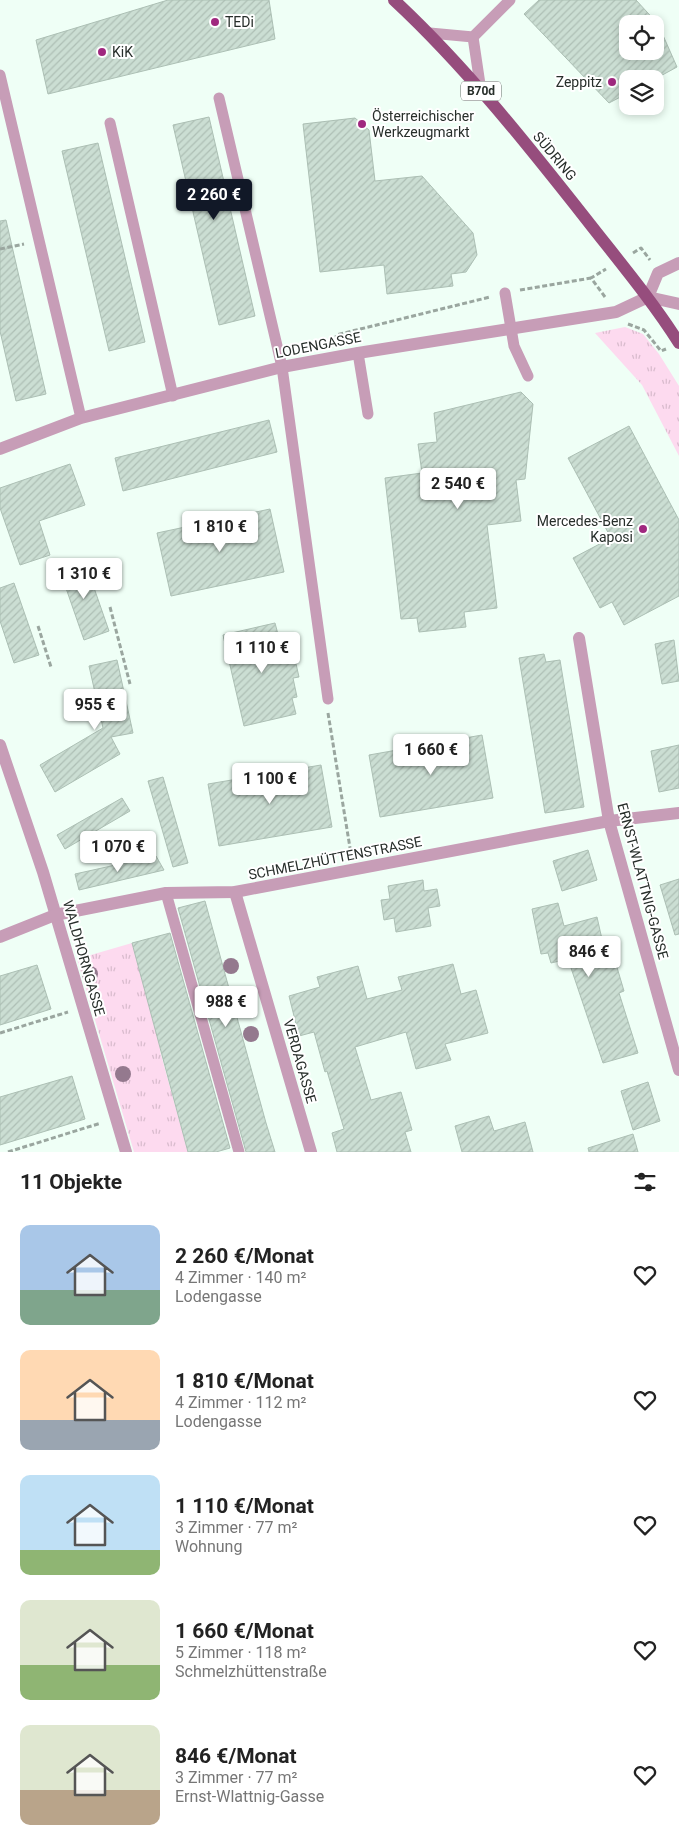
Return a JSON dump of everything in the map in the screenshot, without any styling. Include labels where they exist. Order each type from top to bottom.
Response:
[{"type":"main road","name":"SÜDRING","points":[[394,0],[430,33],[481,91],[648,296],[679,343]]},
{"type":"street","points":[[679,263],[658,272],[648,296],[679,304]]},
{"type":"street","name":"LODENGASSE","points":[[0,449],[81,418],[174,396],[282,367],[358,352],[616,312],[648,296]]},
{"type":"street","name":"ERNST-WLATTNIG-GASSE","points":[[579,638],[609,821],[679,1070]]},
{"type":"street","name":"WALDHORNGASSE","points":[[0,745],[43,872],[126,1152]]},
{"type":"street","name":"SCHMELZHÜTTENSTRASSE","points":[[0,937],[55,915],[166,893],[235,892],[609,821],[679,813]]},
{"type":"street","name":"VERDAGASSE","points":[[235,892],[311,1152]]},
{"type":"lane","points":[[473,37],[510,0]]},
{"type":"lane","points":[[430,33],[473,37]]},
{"type":"lane","points":[[473,37],[481,91]]},
{"type":"lane","points":[[0,75],[81,418]]},
{"type":"lane","points":[[219,98],[282,367],[328,699]]},
{"type":"lane","points":[[110,123],[174,396]]},
{"type":"lane","points":[[506,293],[514,346],[528,376]]},
{"type":"lane","points":[[358,352],[368,414]]},
{"type":"lane","points":[[166,893],[239,1152]]},
{"type":"path","points":[[0,249],[39,240]]},
{"type":"path","points":[[340,356],[336,335],[506,293],[591,278]]},
{"type":"path","points":[[110,607],[130,684]]},
{"type":"path","points":[[38,626],[51,667]]},
{"type":"path","points":[[328,699],[328,715],[354,869]]},
{"type":"path","points":[[0,1033],[83,1008]]},
{"type":"path","points":[[8,1152],[116,1119]]},
{"type":"green space","points":[[625,327],[643,334],[659,354],[679,386],[679,456],[642,385],[595,333]]},
{"type":"green space","points":[[132,943],[188,1152],[134,1152],[77,959]]},
{"type":"building","points":[[168,0],[269,0],[275,39],[48,94],[36,40]]},
{"type":"building","points":[[539,0],[636,0],[650,15],[619,15],[619,60],[664,60],[664,38],[677,67],[664,74],[664,70],[619,70],[619,98],[609,103],[524,14]]},
{"type":"building","points":[[209,117],[255,316],[219,325],[173,125]]},
{"type":"building","points":[[355,118],[369,130],[375,181],[422,176],[473,233],[477,255],[466,272],[451,274],[453,286],[387,294],[384,265],[320,272],[303,124]]},
{"type":"building","points":[[98,143],[145,342],[109,351],[62,151]]},
{"type":"building","points":[[6,220],[46,394],[16,401],[0,331],[0,221]]},
{"type":"building","points":[[521,392],[533,404],[525,479],[516,480],[521,521],[487,525],[497,608],[464,612],[466,627],[419,632],[417,618],[401,619],[385,478],[422,473],[418,444],[437,442],[434,413]]},
{"type":"building","points":[[269,420],[277,452],[123,491],[115,458]]},
{"type":"building","name":"Mercedes-Benz Kaposi","points":[[629,426],[679,520],[679,596],[624,625],[612,602],[600,608],[573,558],[611,538],[568,458]]},
{"type":"building","points":[[70,464],[85,505],[39,521],[50,555],[20,565],[0,508],[0,488]]},
{"type":"building","points":[[270,509],[284,572],[171,596],[157,533]]},
{"type":"building","points":[[84,559],[109,631],[84,640],[59,568]]},
{"type":"building","points":[[14,583],[39,655],[14,663],[0,621],[0,588]]},
{"type":"building","points":[[275,623],[279,638],[283,637],[288,657],[294,655],[299,677],[293,678],[297,697],[292,698],[296,714],[244,726],[223,635]]},
{"type":"building","points":[[674,640],[679,681],[662,684],[655,644]]},
{"type":"building","points":[[544,654],[546,662],[560,660],[584,807],[545,813],[519,658]]},
{"type":"building","points":[[117,660],[133,733],[111,737],[120,754],[55,792],[40,765],[103,728],[89,666]]},
{"type":"building","points":[[482,735],[493,798],[380,817],[369,755]]},
{"type":"building","points":[[679,745],[679,788],[659,792],[651,751]]},
{"type":"building","points":[[321,765],[332,827],[219,846],[208,784]]},
{"type":"building","points":[[163,777],[188,863],[173,867],[148,781]]},
{"type":"building","points":[[122,798],[130,811],[65,849],[57,835]]},
{"type":"building","points":[[588,850],[597,880],[562,891],[553,861]]},
{"type":"building","points":[[156,856],[164,870],[79,890],[75,874]]},
{"type":"building","points":[[679,879],[679,934],[675,935],[660,885]]},
{"type":"building","points":[[423,880],[424,891],[437,889],[440,906],[428,908],[431,926],[396,932],[394,918],[384,920],[381,900],[390,899],[388,886]]},
{"type":"building","points":[[205,901],[275,1152],[246,1152],[178,908]]},
{"type":"building","points":[[558,903],[564,926],[597,917],[608,966],[616,964],[624,991],[619,993],[638,1053],[603,1063],[568,959],[551,963],[548,953],[541,954],[532,909]]},
{"type":"building","points":[[170,933],[230,1148],[216,1152],[188,1152],[132,943]]},
{"type":"building","points":[[453,964],[461,994],[476,990],[488,1033],[445,1044],[451,1060],[416,1069],[406,1032],[355,1047],[371,1100],[401,1092],[412,1130],[405,1132],[411,1152],[337,1152],[332,1133],[344,1129],[327,1071],[325,1072],[314,1032],[299,1036],[289,996],[320,987],[317,977],[358,966],[367,999],[402,990],[398,977]]},
{"type":"building","points":[[37,965],[51,1009],[0,1025],[0,976]]},
{"type":"building","points":[[72,1076],[85,1119],[0,1145],[0,1097]]},
{"type":"building","points":[[648,1082],[660,1121],[633,1130],[621,1091]]},
{"type":"building","points":[[489,1116],[494,1131],[525,1122],[533,1152],[462,1152],[455,1126]]},
{"type":"building","points":[[633,1134],[638,1152],[589,1152],[588,1148]]},
{"type":"place","name":"TEDi","points":[[215,22]]},
{"type":"place","name":"KiK","points":[[102,52]]},
{"type":"place","name":"Zeppitz","points":[[612,82]]},
{"type":"place","name":"Österreichischer Werkzeugmarkt","points":[[362,124]]},
{"type":"place","name":"Mercedes-Benz Kaposi","points":[[643,529]]}]
